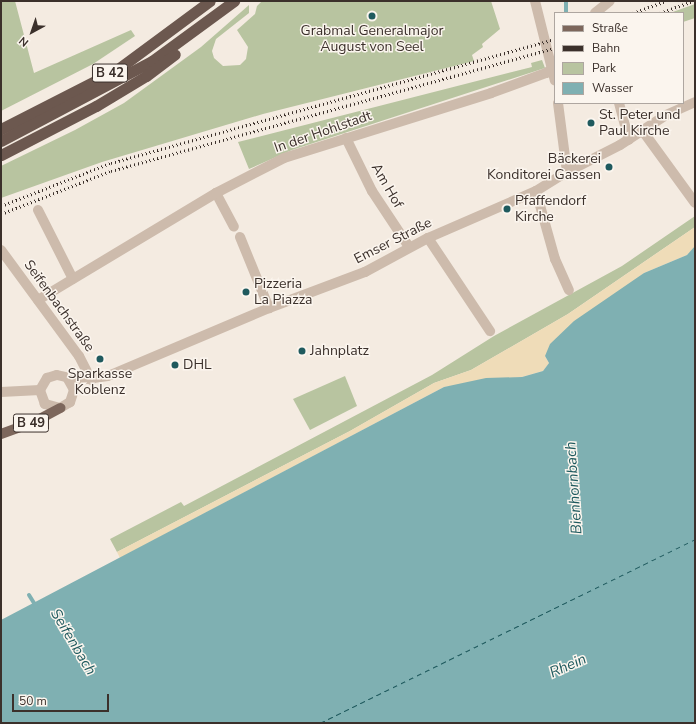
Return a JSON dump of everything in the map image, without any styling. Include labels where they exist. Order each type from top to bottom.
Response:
[{"type":"highway","name":"B 42","points":[[1,129],[118,69],[210,1]]},
{"type":"highway","name":"B 42","points":[[1,141],[133,72],[174,48],[234,1]]},
{"type":"highway","points":[[1,155],[96,106],[146,76],[177,53],[214,18]]},
{"type":"main road","name":"B 49","points":[[1,434],[34,422],[60,408]]},
{"type":"street","points":[[535,1],[554,69]]},
{"type":"street","points":[[596,12],[610,1]]},
{"type":"street","name":"In der Hohlstadt","points":[[38,300],[216,193],[284,158],[490,93],[554,69]]},
{"type":"street","name":"Emser Straße","points":[[60,408],[70,402],[74,390],[92,380],[108,376],[269,308],[365,272],[408,247],[536,192],[567,172],[629,140],[642,130],[695,102]]},
{"type":"street","points":[[558,104],[567,172]]},
{"type":"street","points":[[619,104],[629,140]]},
{"type":"street","points":[[642,130],[695,203]]},
{"type":"street","name":"Am Hof","points":[[346,138],[372,191],[408,247]]},
{"type":"street","points":[[536,192],[555,259],[569,290]]},
{"type":"street","points":[[216,193],[234,227]]},
{"type":"street","points":[[38,210],[73,279]]},
{"type":"street","points":[[240,237],[269,308]]},
{"type":"street","points":[[428,238],[490,331]]},
{"type":"street","name":"Seifenbachstraße","points":[[1,250],[79,356],[92,380]]},
{"type":"street","name":"Emser Straße","points":[[40,390],[44,381],[52,376],[68,379],[92,380]]},
{"type":"street","points":[[68,379],[74,390]]},
{"type":"street","points":[[1,392],[40,390],[45,404],[60,408]]},
{"type":"green space","points":[[1,1],[15,1],[34,73],[131,30],[135,36],[93,64],[1,111]]},
{"type":"green space","points":[[262,1],[491,1],[500,29],[482,44],[483,47],[472,55],[474,61],[263,114],[102,162],[1,198],[1,166],[75,130],[124,103],[201,47],[249,5],[249,13],[216,39],[212,51],[214,58],[223,66],[240,65],[246,59],[248,47],[237,30],[255,14],[257,6]]},
{"type":"green space","points":[[695,4],[695,18],[684,22],[684,12],[673,12]]},
{"type":"green space","points":[[542,60],[545,68],[292,150],[249,169],[238,142],[532,67],[531,63]]},
{"type":"green space","points":[[695,216],[695,227],[568,314],[471,370],[434,383],[350,431],[117,552],[110,539],[181,502],[184,506],[432,375],[494,336],[622,266]]},
{"type":"green space","points":[[345,376],[357,406],[310,430],[293,399]]},
{"type":"sand","points":[[695,227],[695,246],[687,255],[644,273],[545,356],[549,363],[543,371],[522,377],[444,387],[120,558],[117,552],[350,431],[434,383],[471,370],[568,314]]},
{"type":"water","name":"Rhein","points":[[695,246],[695,723],[1,723],[1,620],[444,387],[486,378],[522,377],[543,371],[549,363],[545,356],[550,344],[574,321],[644,273],[687,255]]},
{"type":"waterway","name":"Bienhornbach","points":[[566,1],[566,12]]},
{"type":"waterway","name":"Seifenbach","points":[[29,595],[37,608]]},
{"type":"ferry route","points":[[320,723],[695,539]]},
{"type":"railway","points":[[636,12],[666,1]]},
{"type":"railway","points":[[663,12],[693,1]]},
{"type":"railway","points":[[1,206],[111,163],[554,39]]},
{"type":"railway","points":[[1,214],[111,171],[554,48]]},
{"type":"place","name":"Grabmal Generalmajor August von Seel","points":[[372,16]]},
{"type":"place","name":"St. Peter und Paul Kirche","points":[[591,123]]},
{"type":"place","name":"Bäckerei Konditorei Gassen","points":[[609,167]]},
{"type":"place","name":"Pfaffendorf Kirche","points":[[507,209]]},
{"type":"place","name":"Pizzeria La Piazza","points":[[246,292]]},
{"type":"place","name":"Jahnplatz","points":[[302,351]]},
{"type":"place","name":"Sparkasse Koblenz","points":[[100,359]]},
{"type":"place","name":"DHL","points":[[175,365]]}]
